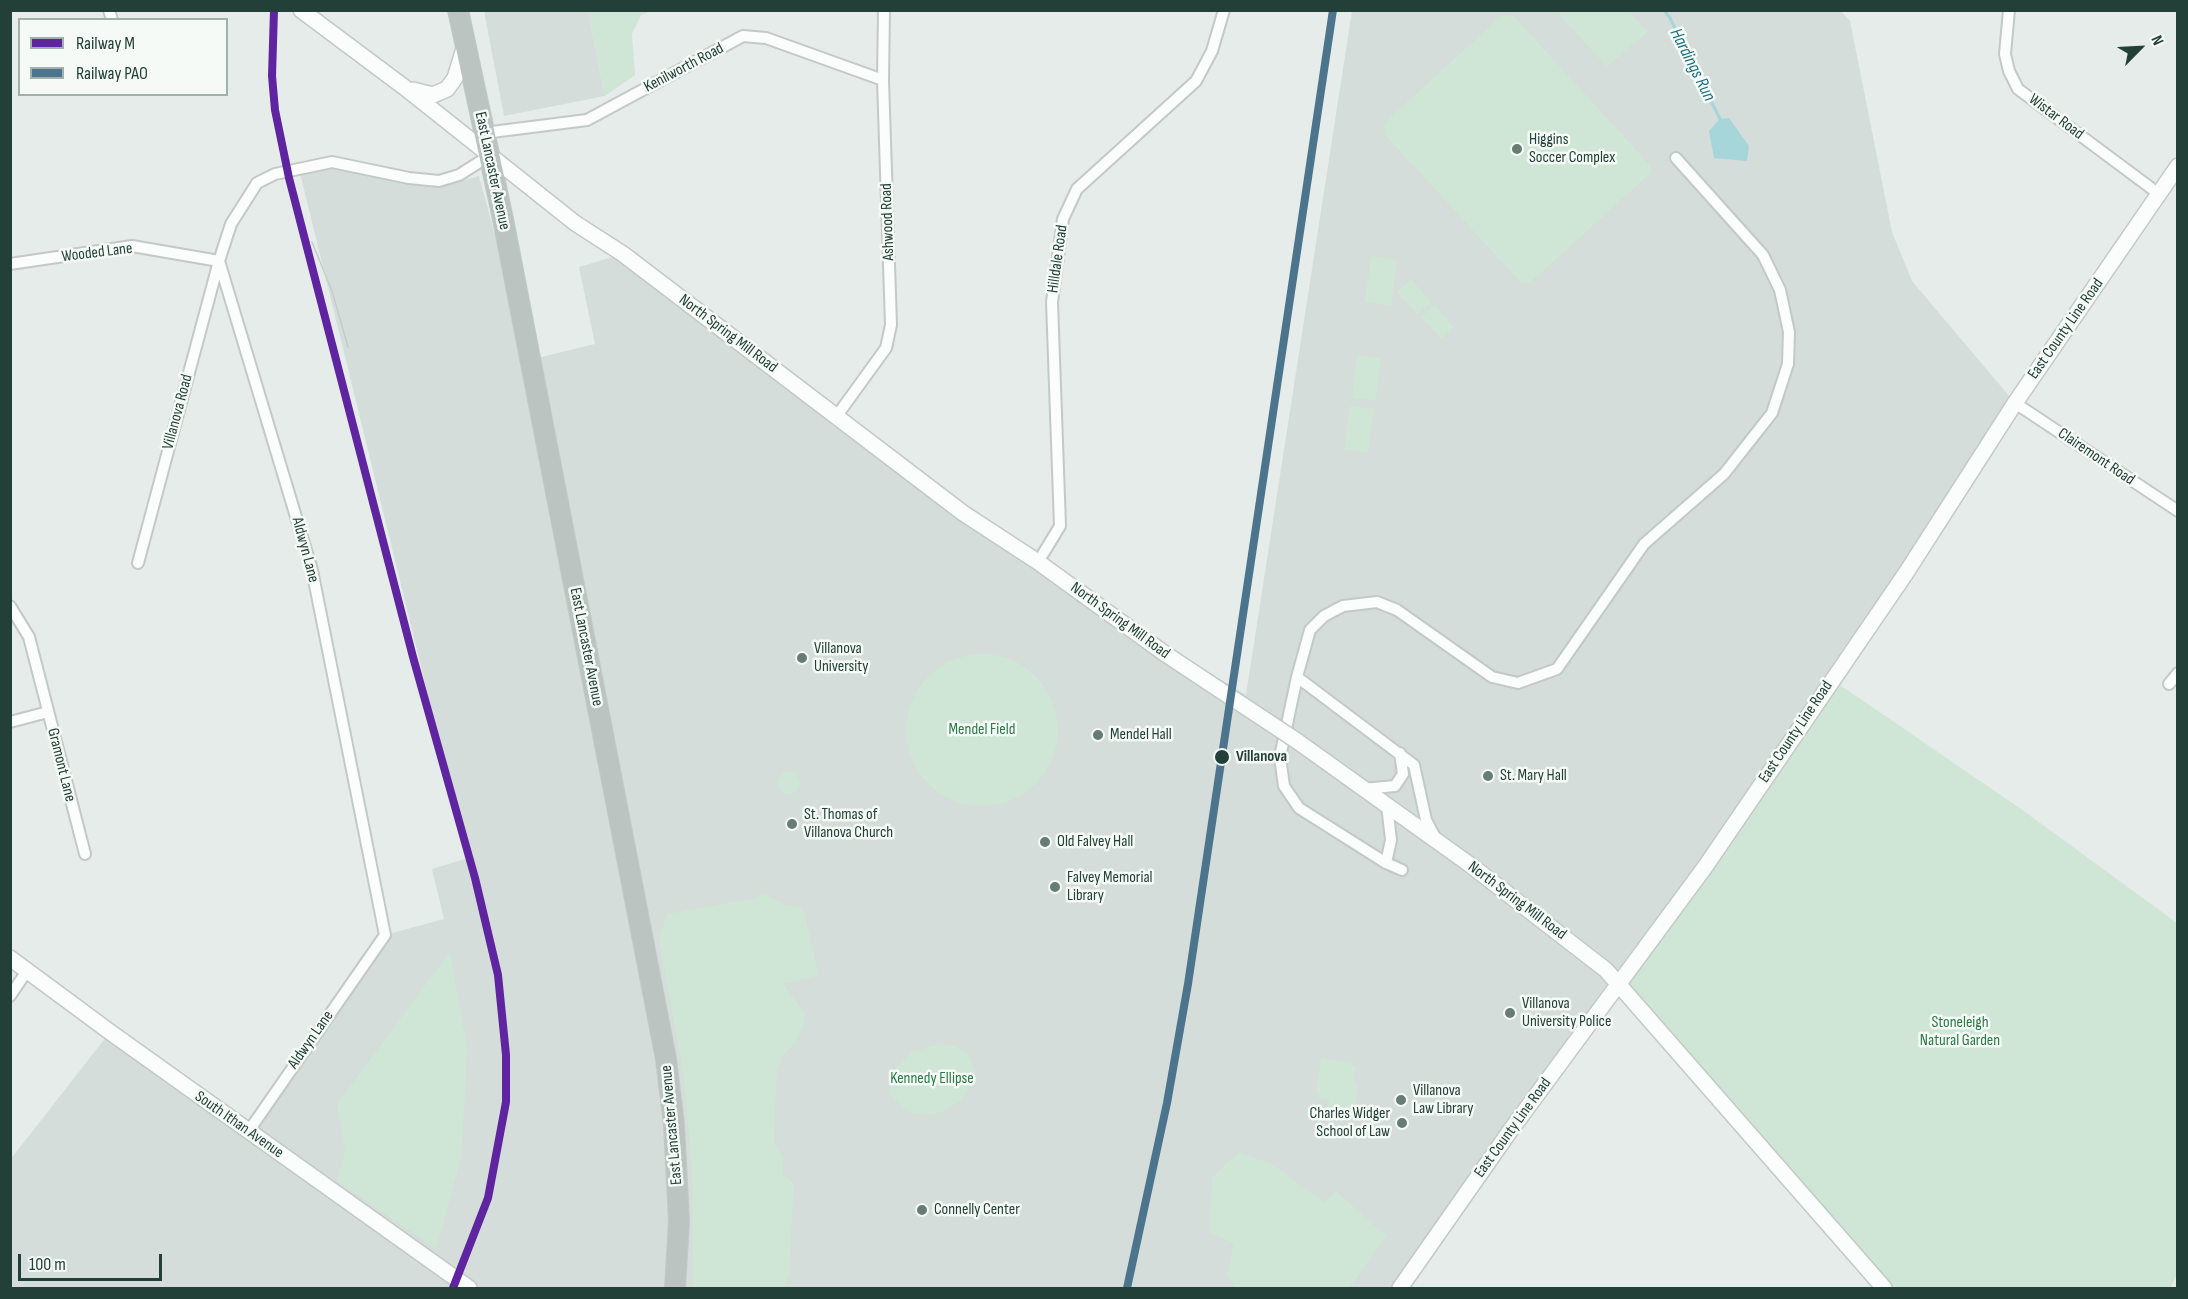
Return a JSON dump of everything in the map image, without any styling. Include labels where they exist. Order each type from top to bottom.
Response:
[{"type":"highway","name":"East Lancaster Avenue","points":[[458,10],[489,156],[666,1059],[674,1125],[679,1221],[675,1288]]},
{"type":"main road","name":"North Spring Mill Road","points":[[301,10],[404,87],[489,156],[963,513],[1038,562],[1164,653],[1297,741],[1442,845],[1578,947],[1619,982],[1884,1288]]},
{"type":"main road","points":[[404,87],[434,95],[447,89],[455,78],[465,45]]},
{"type":"main road","name":"East County Line Road","points":[[1400,1288],[1510,1131],[1705,867],[1906,573],[2015,403],[2178,166]]},
{"type":"main road","name":"South Ithan Avenue","points":[[10,958],[248,1132],[469,1288]]},
{"type":"street","name":"Ashwood Road","points":[[836,417],[886,348],[891,325],[883,80],[884,10]]},
{"type":"street","name":"Hilldale Road","points":[[1038,562],[1060,526],[1052,302],[1063,219],[1077,189],[1196,81],[1212,51],[1224,10]]},
{"type":"street","name":"Wistar Road","points":[[2009,10],[2005,54],[2009,71],[2018,89],[2159,194]]},
{"type":"street","name":"Kenilworth Road","points":[[484,133],[587,120],[743,36],[766,38],[883,80]]},
{"type":"street","points":[[219,261],[231,224],[249,194],[263,179],[332,162],[421,180],[439,181],[459,175],[489,156]]},
{"type":"street","points":[[1402,870],[1386,863],[1299,808],[1284,786],[1280,757],[1297,677],[1310,630],[1324,616],[1343,606],[1377,602],[1397,610],[1492,677],[1518,683],[1557,669],[1644,544],[1724,474],[1772,413],[1788,364],[1789,332],[1780,290],[1763,255],[1676,158]]},
{"type":"street","name":"Wooded Lane","points":[[10,264],[132,246],[219,261]]},
{"type":"street","name":"Villanova Road","points":[[138,563],[219,261]]},
{"type":"street","name":"Aldwyn Lane","points":[[219,261],[312,570],[385,935],[248,1132]]},
{"type":"street","name":"Clairemont Road","points":[[2015,403],[2178,511]]},
{"type":"street","points":[[10,606],[29,636],[48,712]]},
{"type":"street","points":[[2169,684],[2178,673]]},
{"type":"street","points":[[1297,677],[1414,765],[1426,820],[1442,845]]},
{"type":"street","name":"Gramont Lane","points":[[10,722],[48,712],[85,854]]},
{"type":"street","points":[[1363,789],[1395,786],[1403,774],[1400,753]]},
{"type":"street","points":[[1386,863],[1391,840],[1387,805]]},
{"type":"street","points":[[10,996],[27,971]]},
{"type":"shaded area","name":"Villanova University","points":[[1840,10],[1850,21],[1892,232],[1912,281],[2015,403],[1705,867],[1401,1288],[11,1288],[10,1160],[110,1032],[248,1131],[385,935],[444,919],[432,869],[468,858],[300,173],[340,168],[427,187],[444,186],[479,176],[529,360],[595,344],[579,267],[623,254],[787,378],[1125,621],[1246,695],[1352,11]]},
{"type":"shaded area","points":[[484,11],[588,11],[605,96],[504,116]]},
{"type":"green space","points":[[588,11],[651,11],[641,15],[632,34],[635,75],[605,96]]},
{"type":"green space","points":[[1556,11],[1629,11],[1648,32],[1607,67]]},
{"type":"green space","name":"Higgins Soccer Complex","points":[[1502,15],[1514,16],[1650,165],[1650,174],[1530,283],[1521,283],[1384,134],[1385,122]]},
{"type":"green space","points":[[1371,256],[1397,260],[1391,306],[1365,302]]},
{"type":"green space","points":[[1411,279],[1432,302],[1417,315],[1397,292]]},
{"type":"green space","points":[[1434,305],[1454,327],[1441,339],[1421,317]]},
{"type":"green space","points":[[1357,355],[1381,358],[1376,401],[1352,398]]},
{"type":"green space","points":[[1350,406],[1374,409],[1368,453],[1344,449]]},
{"type":"green space","name":"Mendel Field","points":[[982,654],[1011,659],[1036,676],[1053,701],[1058,730],[1053,759],[1036,784],[1011,801],[982,806],[953,801],[928,784],[911,759],[906,730],[911,701],[928,676],[953,659]]},
{"type":"green space","name":"Stoneleigh Natural Garden","points":[[1837,683],[2021,809],[2177,923],[2178,1273],[2170,1288],[1894,1288],[1629,984]]},
{"type":"green space","points":[[789,772],[797,775],[800,783],[797,791],[789,794],[781,791],[778,783],[781,775]]},
{"type":"green space","points":[[763,894],[783,904],[803,908],[819,975],[784,984],[805,1014],[804,1024],[796,1042],[780,1059],[782,1060],[777,1067],[774,1142],[783,1156],[783,1174],[794,1183],[789,1273],[784,1288],[693,1288],[692,1171],[684,1078],[659,939],[667,914],[755,898]]},
{"type":"green space","points":[[450,951],[467,1047],[464,1112],[461,1159],[436,1249],[337,1181],[345,1150],[337,1104]]},
{"type":"green space","name":"Kennedy Ellipse","points":[[941,1044],[956,1046],[969,1056],[975,1070],[973,1085],[959,1102],[942,1112],[924,1115],[905,1111],[891,1095],[890,1084],[893,1071],[913,1051]]},
{"type":"green space","points":[[1321,1058],[1352,1062],[1352,1065],[1356,1066],[1353,1084],[1358,1085],[1353,1121],[1327,1117],[1329,1100],[1318,1098],[1319,1093],[1316,1093]]},
{"type":"green space","points":[[1239,1152],[1272,1164],[1324,1202],[1336,1191],[1387,1236],[1349,1288],[1236,1288],[1227,1275],[1234,1243],[1210,1233],[1212,1177]]},
{"type":"water","points":[[1729,118],[1749,146],[1747,161],[1714,158],[1709,131],[1720,119]]},
{"type":"waterway","name":"Hardings Run","points":[[1664,10],[1720,119]]},
{"type":"tram line","points":[[312,242],[332,291],[348,347]]},
{"type":"rail line","name":"M","points":[[274,10],[272,76],[275,110],[289,178],[413,657],[475,878],[498,975],[506,1055],[506,1102],[488,1198],[453,1288]]},
{"type":"rail line","name":"PAO","points":[[1127,1288],[1167,1103],[1188,984],[1333,10]]},
{"type":"place","name":"Higgins Soccer Complex","points":[[1517,149]]},
{"type":"place","name":"Villanova University","points":[[802,658]]},
{"type":"place","name":"Mendel Hall","points":[[1098,735]]},
{"type":"place","name":"Villanova","points":[[1222,757]]},
{"type":"place","name":"St. Mary Hall","points":[[1488,776]]},
{"type":"place","name":"St. Thomas of Villanova Church","points":[[792,824]]},
{"type":"place","name":"Old Falvey Hall","points":[[1045,842]]},
{"type":"place","name":"Falvey Memorial Library","points":[[1055,887]]},
{"type":"place","name":"Villanova University Police","points":[[1510,1013]]},
{"type":"place","name":"Villanova Law Library","points":[[1401,1100]]},
{"type":"place","name":"Charles Widger School of Law","points":[[1402,1123]]},
{"type":"place","name":"Connelly Center","points":[[922,1210]]}]
